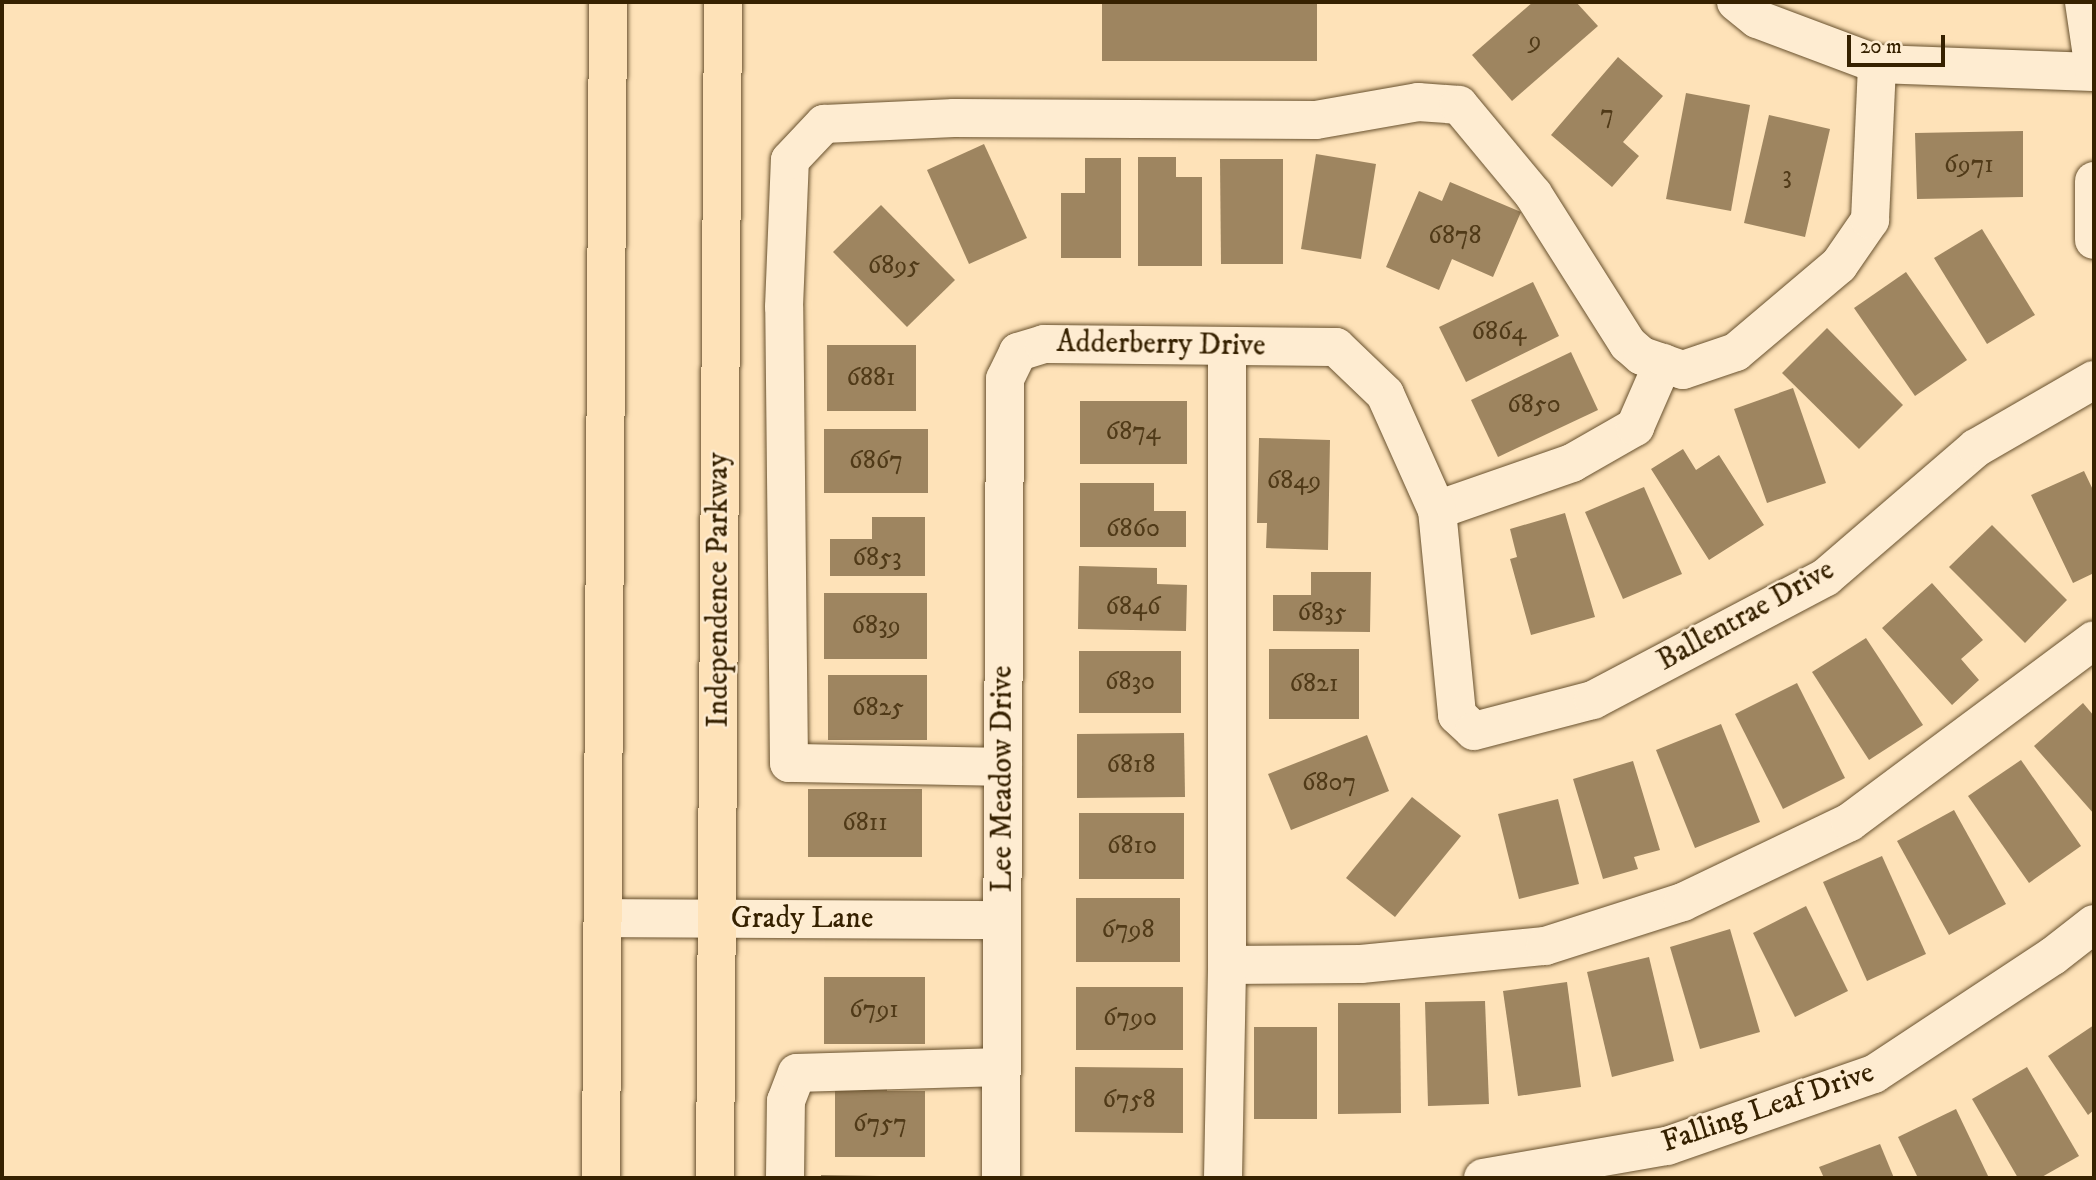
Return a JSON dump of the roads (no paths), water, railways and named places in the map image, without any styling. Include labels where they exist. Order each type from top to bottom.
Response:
[{"type":"main road","points":[[601,1178],[608,2]]},
{"type":"main road","name":"Independence Parkway","points":[[715,1178],[723,2]]},
{"type":"street","points":[[1736,2],[1757,19],[1877,64],[2094,71],[2084,2]]},
{"type":"street","points":[[1003,767],[789,763],[784,307],[790,160],[824,124],[954,118],[1317,120],[1418,102],[1459,105],[1533,194],[1628,344],[1642,356],[1684,370],[1736,352],[1839,265],[1870,220],[1877,64]]},
{"type":"street","points":[[2094,181],[2094,240]]},
{"type":"street","name":"Adderberry Drive","points":[[1004,379],[1018,352],[1044,344],[1336,347],[1385,394],[1437,510]]},
{"type":"street","points":[[1223,1178],[1227,965],[1227,346]]},
{"type":"street","points":[[1437,510],[1573,463],[1635,427],[1663,363]]},
{"type":"street","name":"Lee Meadow Drive","points":[[1001,1178],[1004,379]]},
{"type":"street","name":"Ballentrae Drive","points":[[1437,510],[1457,715],[1474,731],[1593,700],[1826,576],[1976,448],[2094,380]]},
{"type":"street","points":[[1227,965],[1360,964],[1545,946],[1684,901],[1850,822],[2094,640]]},
{"type":"street","name":"Grady Lane","points":[[603,918],[1002,920]]},
{"type":"street","name":"Falling Leaf Drive","points":[[1483,1178],[1667,1146],[1874,1074],[2053,956],[2094,924]]},
{"type":"street","points":[[785,1178],[786,1101],[797,1073],[1001,1067]]}]
